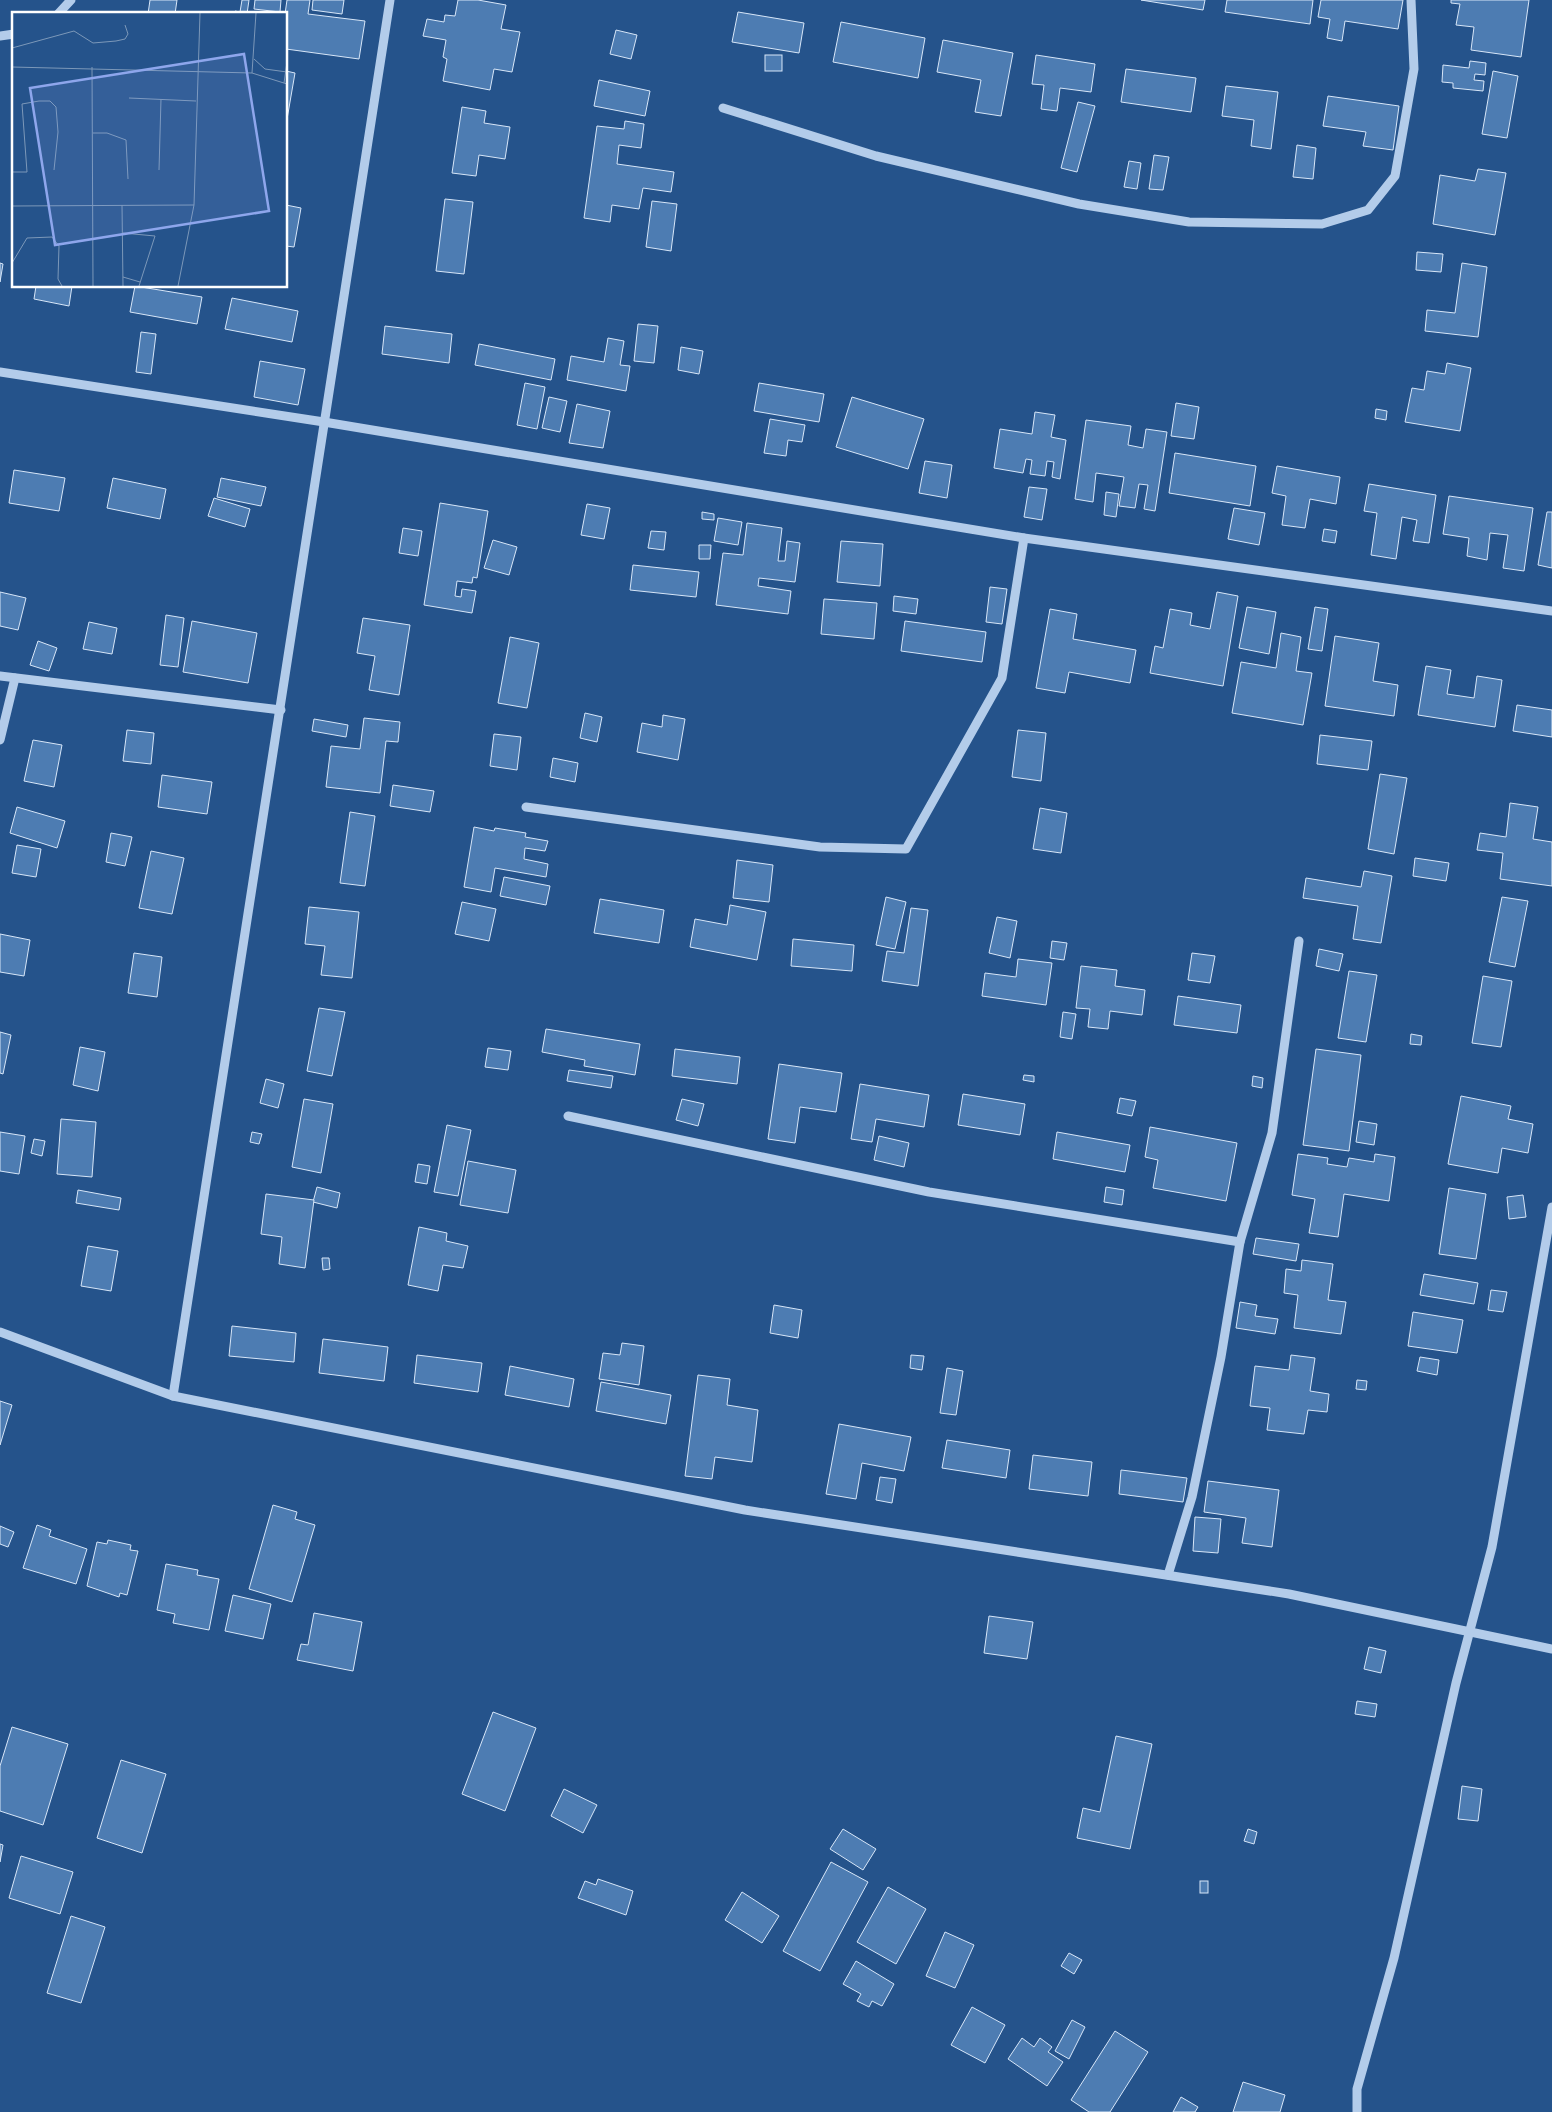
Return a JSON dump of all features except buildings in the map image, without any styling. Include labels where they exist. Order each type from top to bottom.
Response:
[{"type":"street","points":[[60,12],[71,0]]},
{"type":"street","points":[[173,1396],[390,0]]},
{"type":"street","points":[[723,108],[876,156],[1079,204],[1189,222],[1322,224],[1368,210],[1394,176],[1414,69],[1411,0]]},
{"type":"street","points":[[0,372],[324,422],[1024,538],[1552,611]]},
{"type":"street","points":[[526,807],[820,848],[906,849],[1002,678],[1024,538]]},
{"type":"street","points":[[0,676],[281,710]]},
{"type":"street","points":[[0,740],[15,678]]},
{"type":"street","points":[[1168,1575],[1192,1497],[1221,1356],[1240,1242],[1272,1133],[1299,941]]},
{"type":"street","points":[[568,1116],[929,1192],[1240,1242]]},
{"type":"street","points":[[1358,2112],[1357,2089],[1394,1958],[1443,1737],[1492,1547],[1552,1207]]},
{"type":"street","points":[[0,1332],[173,1396],[745,1510],[1289,1594],[1552,1649]]}]
